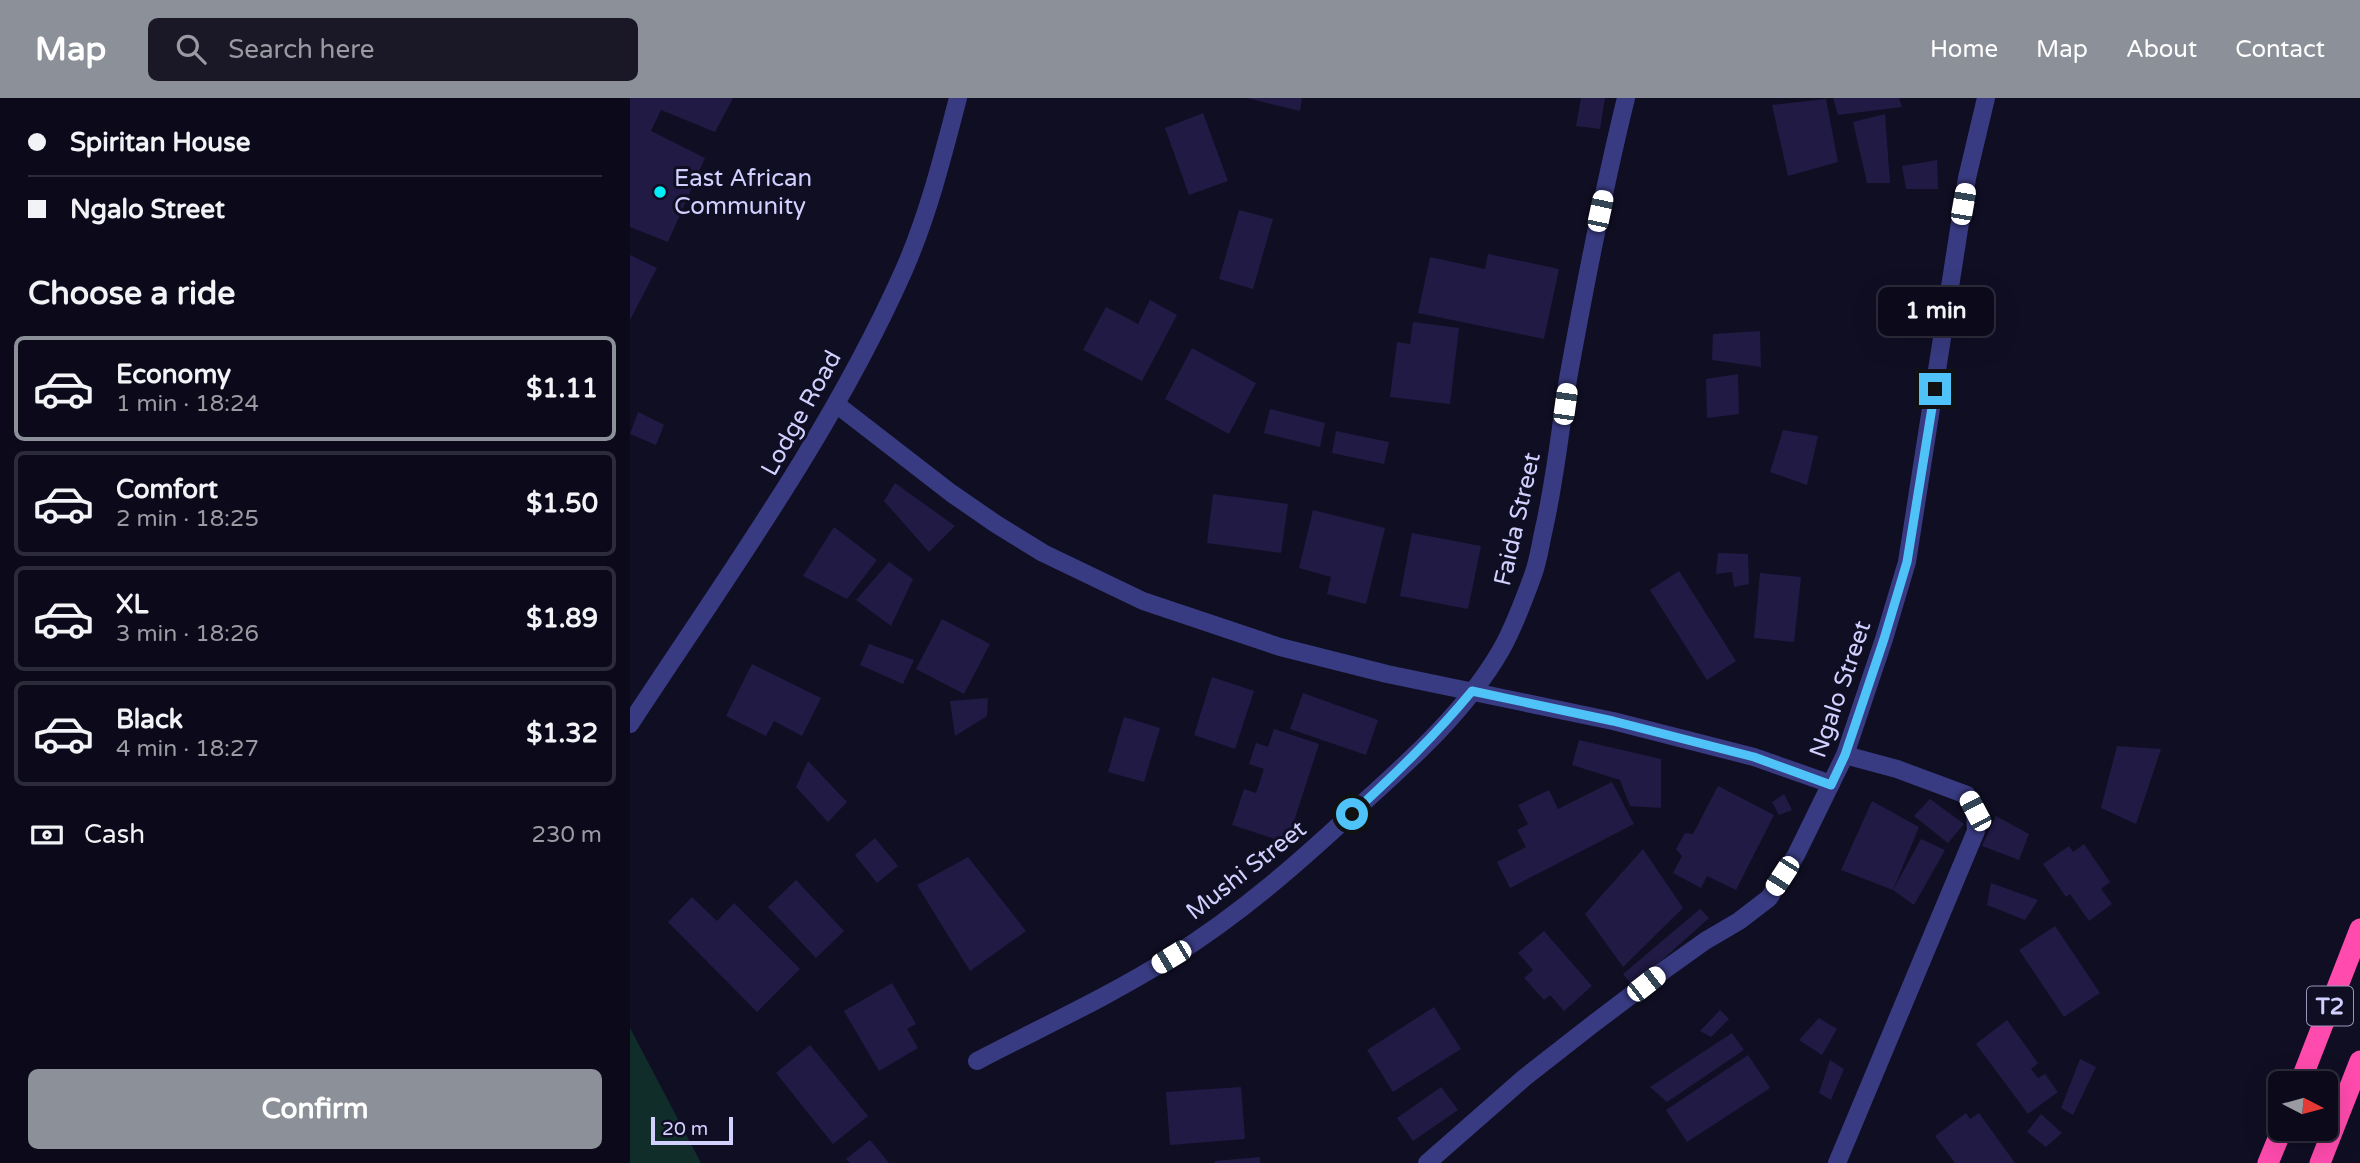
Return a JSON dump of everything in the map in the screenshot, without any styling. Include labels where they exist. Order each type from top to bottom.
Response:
[{"type":"highway","name":"T2","points":[[2305,1071],[2360,929]]},
{"type":"highway","points":[[2320,1163],[2359,1067]]},
{"type":"highway","points":[[2268,1163],[2277,1141]]},
{"type":"street","name":"Lodge Road","points":[[630,724],[774,509],[836,404],[904,269],[938,177],[958,98]]},
{"type":"street","name":"Faida Street","points":[[1472,691],[1500,651],[1534,572],[1559,446],[1594,236],[1626,98]]},
{"type":"street","name":"Ngalo Street","points":[[1427,1163],[1524,1078],[1593,1024],[1663,971],[1769,898],[1796,855],[1845,755],[1907,562],[1965,191],[1986,98]]},
{"type":"street","points":[[836,404],[941,486],[996,524],[1043,553],[1143,601],[1280,647],[1387,674],[1613,721],[1754,757],[1831,785]]},
{"type":"street","name":"Mushi Street","points":[[977,1061],[1110,993],[1223,922],[1304,858],[1409,761],[1472,691]]},
{"type":"street","points":[[1836,1163],[1965,863],[1976,831],[1975,811],[1967,795],[1897,769],[1845,755]]},
{"type":"green space","points":[[630,1028],[701,1163],[630,1163]]},
{"type":"building","name":"East African Community","points":[[630,98],[733,98],[715,132],[661,110],[651,131],[705,158],[668,242],[630,227]]},
{"type":"building","points":[[1247,98],[1302,98],[1300,111]]},
{"type":"building","points":[[1581,98],[1605,98],[1600,129],[1576,126]]},
{"type":"building","points":[[1833,98],[1899,98],[1902,107],[1838,115]]},
{"type":"building","points":[[1826,99],[1838,162],[1788,176],[1772,105]]},
{"type":"building","points":[[1203,113],[1228,181],[1189,195],[1165,128]]},
{"type":"building","points":[[1885,114],[1890,183],[1867,183],[1853,122]]},
{"type":"building","points":[[1937,160],[1938,189],[1906,189],[1902,166]]},
{"type":"building","points":[[1239,210],[1273,219],[1253,289],[1219,279]]},
{"type":"building","points":[[1488,254],[1559,269],[1544,339],[1418,313],[1430,257],[1485,269]]},
{"type":"building","name":"East African Community","points":[[630,255],[657,268],[630,320]]},
{"type":"building","points":[[1150,300],[1177,315],[1142,381],[1083,350],[1106,307],[1138,324]]},
{"type":"building","points":[[1413,322],[1459,328],[1450,404],[1390,397],[1397,342],[1410,344]]},
{"type":"building","points":[[1760,331],[1761,367],[1712,360],[1713,334]]},
{"type":"building","points":[[1192,348],[1256,383],[1229,434],[1165,399]]},
{"type":"building","points":[[1738,374],[1739,414],[1707,418],[1706,379]]},
{"type":"building","points":[[1270,409],[1325,423],[1320,447],[1264,433]]},
{"type":"building","points":[[638,412],[664,425],[656,445],[630,434]]},
{"type":"building","points":[[1783,430],[1818,436],[1807,485],[1770,472]]},
{"type":"building","points":[[1336,431],[1389,442],[1384,464],[1332,453]]},
{"type":"building","points":[[895,483],[955,526],[929,552],[884,501]]},
{"type":"building","points":[[1213,494],[1288,504],[1281,553],[1207,543]]},
{"type":"building","points":[[1313,510],[1385,528],[1366,604],[1327,594],[1331,577],[1299,568]]},
{"type":"building","points":[[834,527],[877,560],[847,599],[803,576]]},
{"type":"building","points":[[1412,533],[1481,546],[1468,609],[1400,596]]},
{"type":"building","points":[[1718,553],[1748,554],[1749,584],[1734,587],[1732,572],[1716,574]]},
{"type":"building","points":[[889,562],[913,579],[891,626],[856,600]]},
{"type":"building","points":[[1679,571],[1736,661],[1707,680],[1650,590]]},
{"type":"building","points":[[1760,573],[1801,577],[1794,642],[1754,638]]},
{"type":"building","points":[[942,619],[990,644],[964,694],[916,669]]},
{"type":"building","points":[[869,644],[914,660],[903,684],[860,665]]},
{"type":"building","points":[[752,664],[821,698],[802,736],[774,721],[766,736],[726,716]]},
{"type":"building","points":[[1212,677],[1254,691],[1235,749],[1194,735]]},
{"type":"building","points":[[1303,693],[1378,720],[1366,755],[1290,729]]},
{"type":"building","points":[[988,698],[987,716],[955,736],[950,701]]},
{"type":"building","points":[[1124,717],[1160,728],[1144,782],[1108,772]]},
{"type":"building","points":[[1274,729],[1319,744],[1287,843],[1232,825],[1244,789],[1256,793],[1264,769],[1249,764],[1256,743],[1268,747]]},
{"type":"building","points":[[1579,740],[1661,759],[1661,808],[1630,806],[1620,780],[1572,765]]},
{"type":"building","points":[[2117,746],[2161,749],[2136,824],[2101,808]]},
{"type":"building","points":[[808,761],[847,802],[828,822],[796,787]]},
{"type":"building","points":[[1612,782],[1634,824],[1510,888],[1497,862],[1526,847],[1517,830],[1528,824],[1518,805],[1549,790],[1558,809]]},
{"type":"building","points":[[1718,786],[1774,815],[1736,890],[1707,876],[1701,888],[1673,873],[1682,856],[1676,849],[1685,833],[1693,834]]},
{"type":"building","points":[[1784,794],[1792,810],[1779,815],[1772,802]]},
{"type":"building","points":[[1930,799],[1964,824],[1948,843],[1914,816]]},
{"type":"building","points":[[1872,801],[1919,827],[1893,890],[1841,870]]},
{"type":"building","points":[[1996,816],[2029,834],[2019,860],[1982,846]]},
{"type":"building","points":[[875,838],[898,866],[877,883],[855,855]]},
{"type":"building","points":[[1921,839],[1945,850],[1914,905],[1893,890]]},
{"type":"building","points":[[2084,844],[2110,882],[2101,889],[2112,904],[2089,921],[2070,894],[2066,897],[2043,864],[2069,846],[2073,852]]},
{"type":"building","points":[[1643,849],[1683,908],[1623,967],[1585,914]]},
{"type":"building","points":[[968,857],[1026,931],[970,971],[917,885]]},
{"type":"building","points":[[796,880],[844,931],[816,958],[768,907]]},
{"type":"building","points":[[1991,883],[2038,900],[2025,920],[1987,905]]},
{"type":"building","points":[[692,897],[717,921],[734,903],[800,969],[757,1012],[668,922]]},
{"type":"building","points":[[1700,909],[1709,918],[1633,986],[1623,974]]},
{"type":"building","points":[[2055,926],[2100,993],[2064,1017],[2019,950]]},
{"type":"building","points":[[1544,931],[1592,986],[1564,1011],[1550,995],[1544,1000],[1524,978],[1533,970],[1518,953]]},
{"type":"building","points":[[892,983],[916,1024],[907,1029],[918,1048],[879,1071],[844,1011]]},
{"type":"building","points":[[1434,1007],[1461,1049],[1393,1092],[1367,1050]]},
{"type":"building","points":[[1720,1010],[1729,1019],[1711,1037],[1700,1031]]},
{"type":"building","points":[[1819,1018],[1837,1029],[1822,1055],[1799,1040]]},
{"type":"building","points":[[2007,1020],[2038,1063],[2031,1069],[2038,1078],[2045,1074],[2058,1092],[2028,1114],[1976,1044]]},
{"type":"building","points":[[1732,1033],[1744,1050],[1667,1102],[1650,1087]]},
{"type":"building","points":[[810,1045],[868,1116],[833,1144],[776,1073]]},
{"type":"building","points":[[1748,1055],[1770,1088],[1687,1142],[1666,1110]]},
{"type":"building","points":[[2080,1059],[2096,1067],[2073,1115],[2061,1108]]},
{"type":"building","points":[[1830,1060],[1844,1069],[1831,1100],[1819,1093]]},
{"type":"building","points":[[1241,1087],[1245,1139],[1170,1145],[1166,1092]]},
{"type":"building","points":[[1441,1087],[1458,1110],[1413,1141],[1397,1118]]},
{"type":"building","points":[[1966,1113],[1970,1119],[1979,1113],[2015,1163],[1955,1163],[1935,1136]]},
{"type":"building","points":[[2041,1114],[2062,1133],[2046,1147],[2027,1132]]},
{"type":"building","points":[[870,1140],[889,1163],[850,1163],[846,1159]]},
{"type":"building","points":[[1260,1157],[1260,1163],[1215,1163],[1215,1161]]},
{"type":"place","name":"East African Community","points":[[660,192]]},
{"type":"route","points":[[1352,814],[1409,761],[1472,691],[1613,721],[1754,757],[1831,785],[1845,755],[1907,562],[1935,389]]}]
